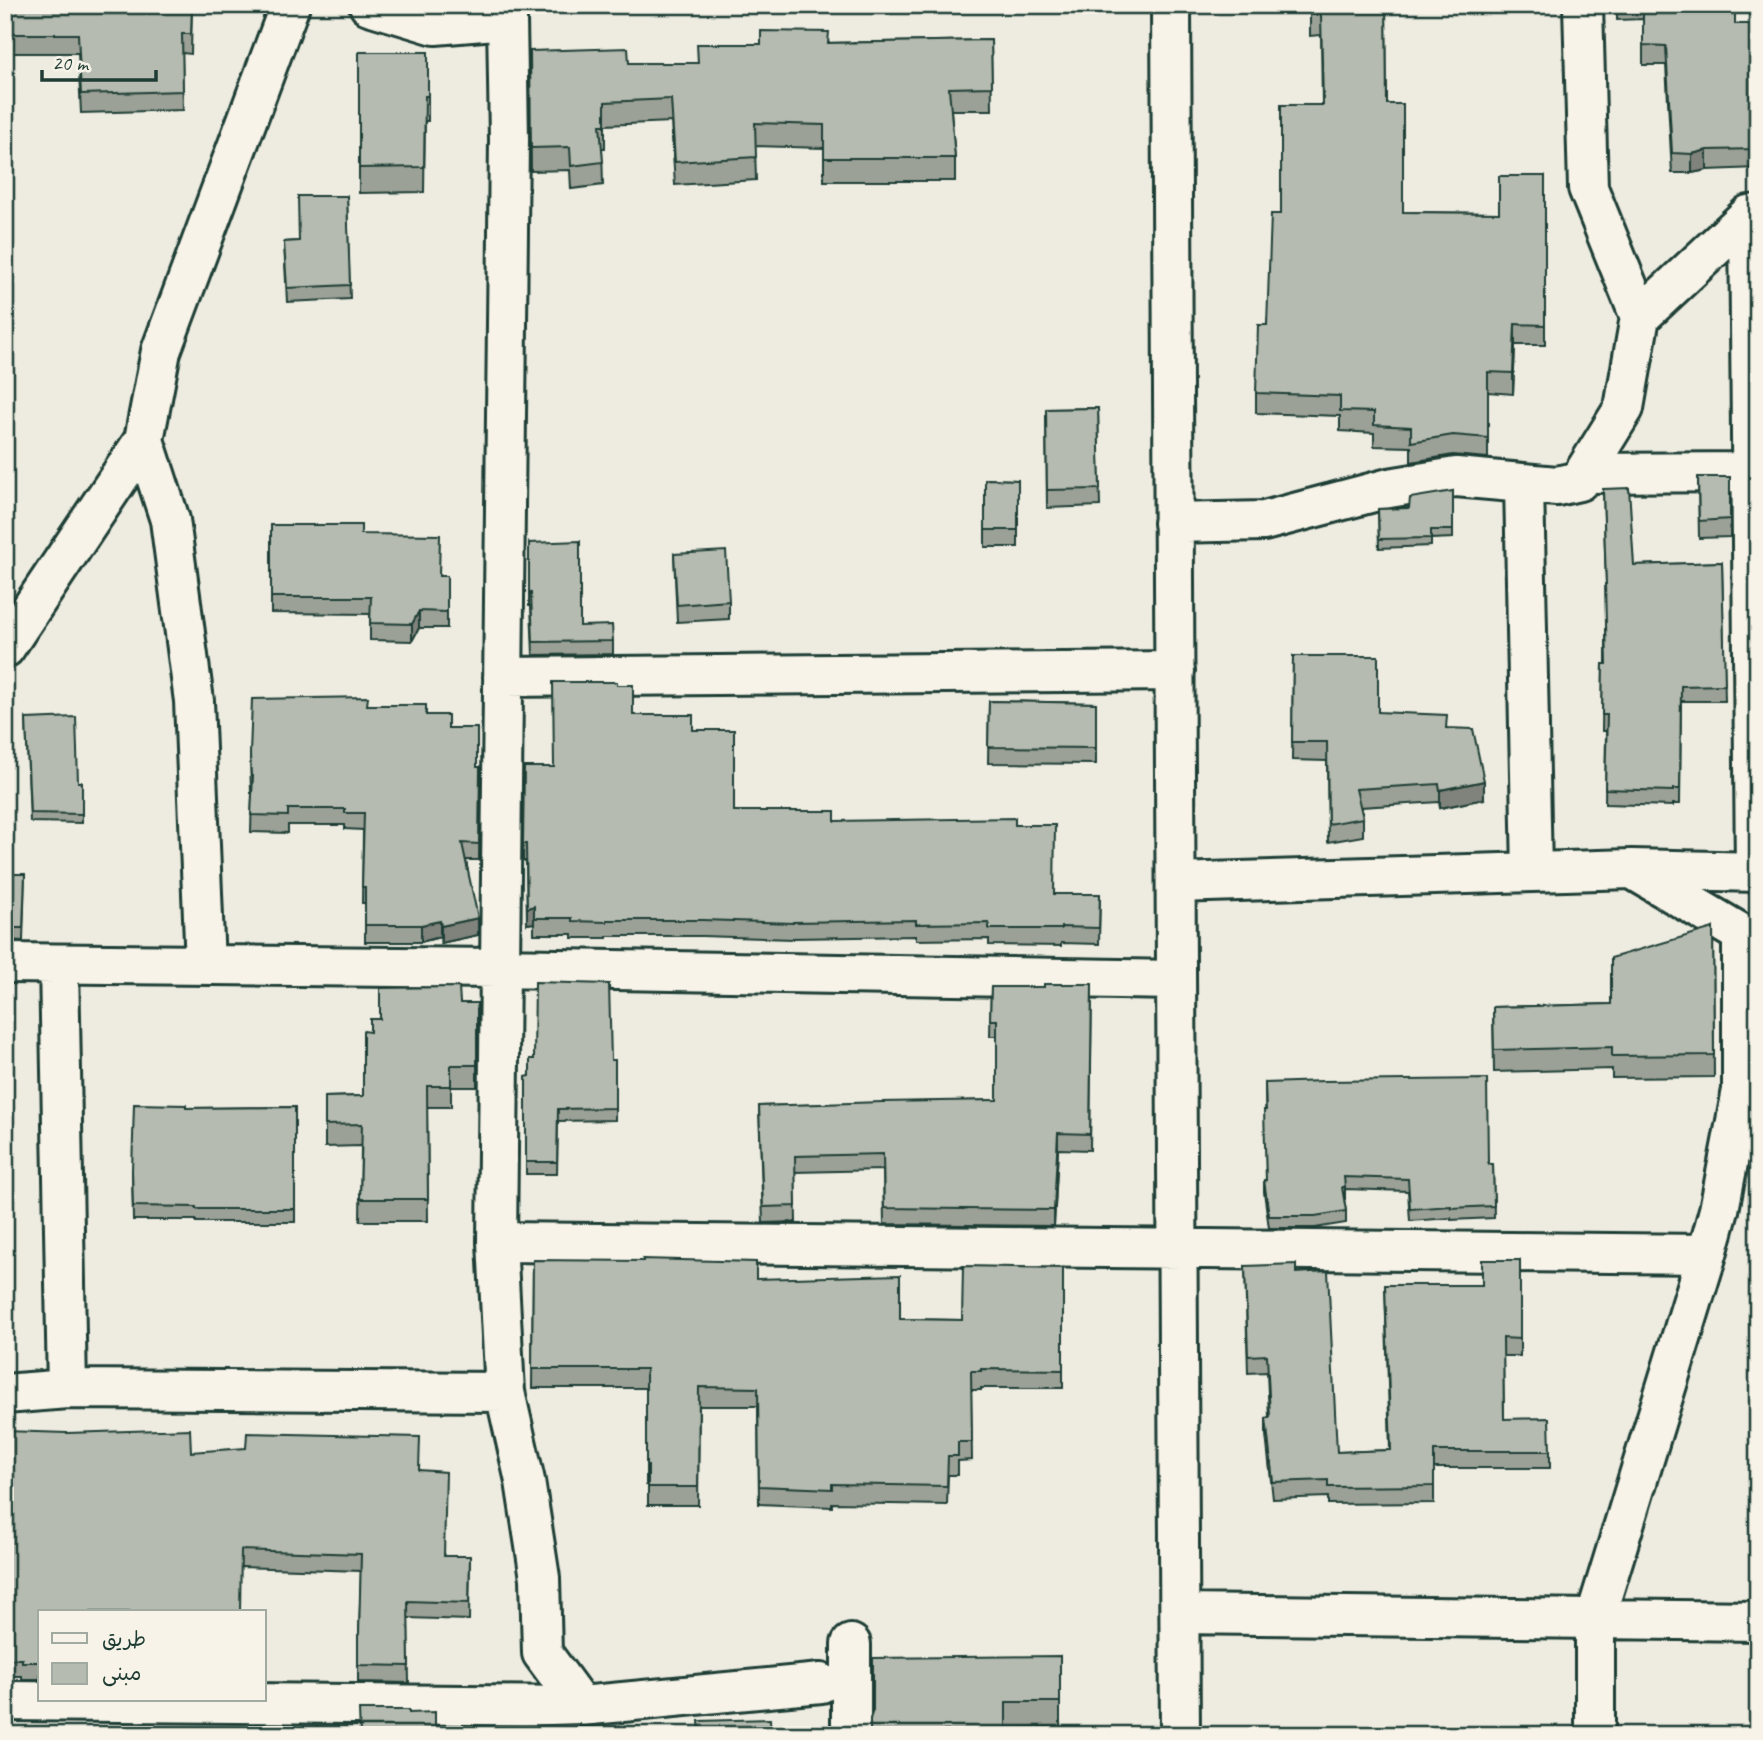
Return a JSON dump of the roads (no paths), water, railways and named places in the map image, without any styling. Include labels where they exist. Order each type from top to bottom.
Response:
[{"type":"street","points":[[5,648],[144,440],[160,351],[290,5]]},
{"type":"street","points":[[369,5],[435,25],[507,19],[509,168],[497,1242],[505,1392],[525,1481],[540,1578],[542,1653],[581,1706]]},
{"type":"street","points":[[1171,5],[1180,1735]]},
{"type":"street","points":[[1174,523],[1264,522],[1389,488],[1456,477],[1557,486],[1578,481],[1624,408],[1640,317],[1588,188],[1583,5]]},
{"type":"street","points":[[1640,317],[1753,215]]},
{"type":"street","points":[[1176,883],[1632,869],[1756,872],[1755,623],[1751,472],[1753,215]]},
{"type":"street","points":[[144,440],[170,520],[194,701],[205,965]]},
{"type":"street","points":[[1584,473],[1751,472]]},
{"type":"street","points":[[1524,484],[1531,872]]},
{"type":"street","points":[[503,677],[1175,671]]},
{"type":"street","points":[[1595,1735],[1595,1619],[1707,1254],[1719,1210],[1742,1090],[1742,934],[1632,869]]},
{"type":"street","points":[[5,963],[1176,979]]},
{"type":"street","points":[[59,964],[67,1389]]},
{"type":"street","points":[[497,1242],[1707,1254]]},
{"type":"street","points":[[5,1394],[67,1389],[505,1392]]},
{"type":"street","points":[[1180,1614],[1758,1621]]},
{"type":"street","points":[[850,1644],[851,1735]]},
{"type":"street","points":[[120,1702],[581,1706],[821,1683]]},
{"type":"street","points":[[5,1701],[38,1701]]}]
